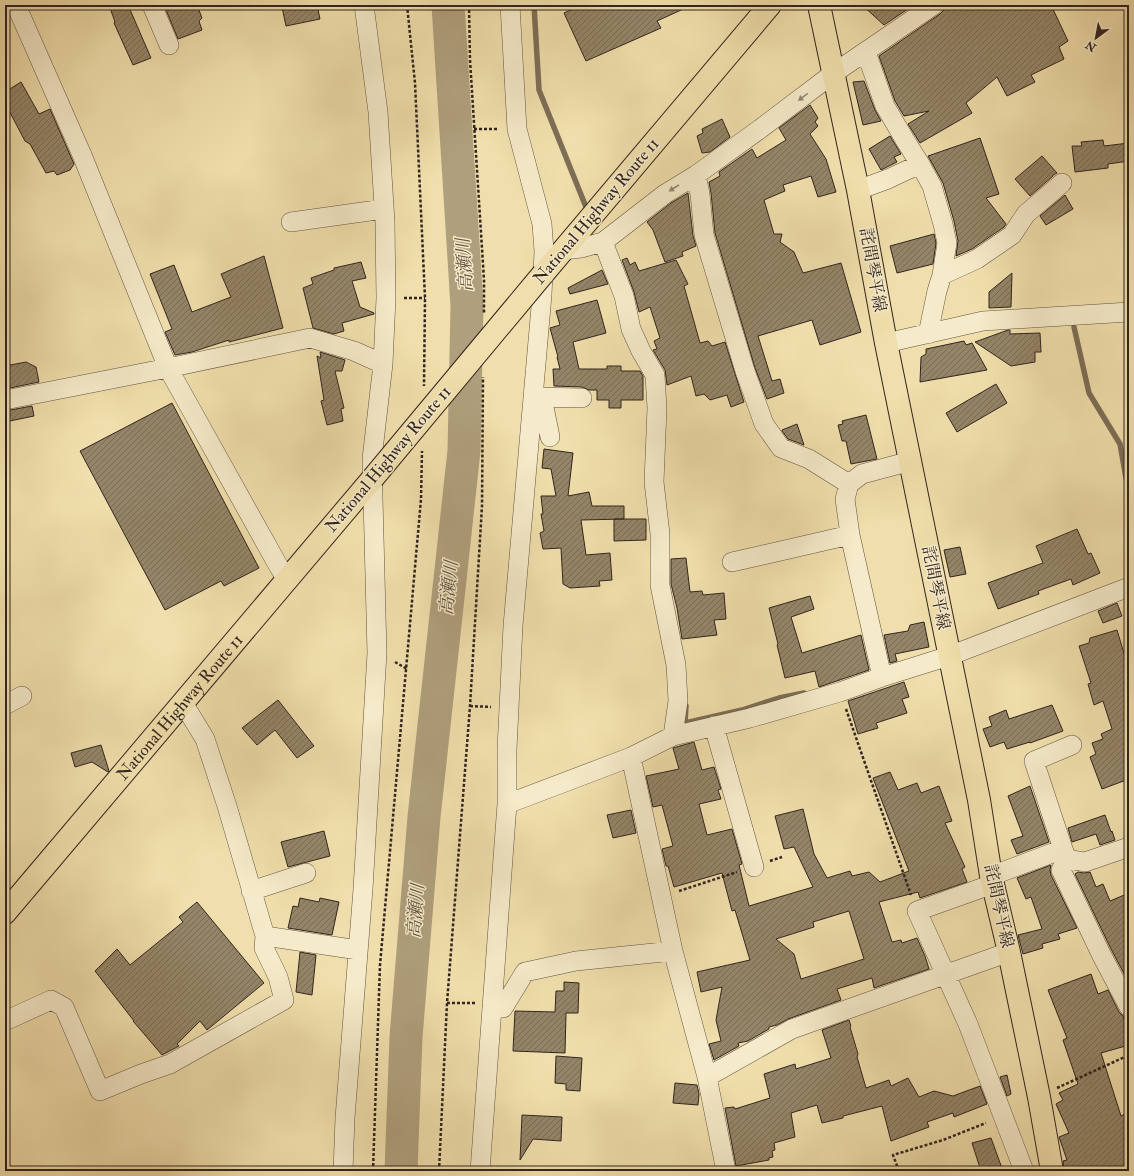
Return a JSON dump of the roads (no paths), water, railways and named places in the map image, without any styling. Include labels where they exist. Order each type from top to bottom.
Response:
[{"type":"main road","name":"National Highway Route 11","points":[[5,913],[770,5]]},
{"type":"main road","name":"詫間琴平線","points":[[819,5],[858,190],[886,343],[979,800],[992,880],[1009,952],[1039,1097],[1052,1171]]},
{"type":"street","points":[[5,6],[9,5]]},
{"type":"street","points":[[16,5],[82,155],[168,368],[286,578]]},
{"type":"street","points":[[152,5],[169,45]]},
{"type":"street","points":[[343,1171],[345,1118],[363,889],[377,652],[372,459],[384,364],[386,298],[384,209],[378,112],[364,5]]},
{"type":"street","points":[[480,1171],[507,804],[507,749],[513,626],[538,397],[544,250],[542,224],[518,129],[510,5]]},
{"type":"street","points":[[563,250],[582,248],[604,242],[665,194],[696,175],[834,73],[934,5]]},
{"type":"street","points":[[866,52],[885,106],[932,186],[943,224],[947,243],[942,275],[928,334]]},
{"type":"street","points":[[858,190],[888,179],[920,164]]},
{"type":"street","points":[[696,175],[700,194],[704,235],[745,371],[764,424],[781,448],[809,459],[850,484]]},
{"type":"street","points":[[942,275],[977,259],[1012,235],[1026,214],[1062,183]]},
{"type":"street","points":[[291,222],[384,209]]},
{"type":"street","points":[[604,242],[624,296],[631,329],[641,351],[655,375],[657,408],[654,482],[660,534],[660,585],[676,665],[678,701],[673,736]]},
{"type":"street","points":[[886,343],[983,321],[1129,312]]},
{"type":"street","points":[[5,400],[310,338],[354,351],[384,364]]},
{"type":"street","points":[[538,397],[582,398]]},
{"type":"street","points":[[538,397],[550,436]]},
{"type":"street","points":[[882,677],[850,536],[845,499],[850,484],[862,474],[911,461]]},
{"type":"street","points":[[732,562],[850,536]]},
{"type":"street","points":[[507,804],[631,757],[673,736],[750,718],[840,692],[949,656],[1129,587]]},
{"type":"street","points":[[5,705],[22,696]]},
{"type":"street","points":[[5,1021],[51,1000],[64,1007],[100,1091],[170,1064],[284,1000],[278,977],[264,948],[265,936],[227,806],[205,739],[182,702]]},
{"type":"street","points":[[714,726],[755,838],[754,867]]},
{"type":"street","points":[[1072,745],[1034,761],[1065,854],[1061,870],[1101,954],[1129,1007]]},
{"type":"street","points":[[631,757],[674,951],[707,1077],[726,1171]]},
{"type":"street","points":[[1024,1171],[968,1024],[916,911],[992,880],[1065,854],[1085,862],[1129,847]]},
{"type":"street","points":[[251,891],[306,873]]},
{"type":"street","points":[[265,936],[358,950]]},
{"type":"street","points":[[492,1003],[503,1008],[525,972],[576,961],[674,951]]},
{"type":"street","points":[[707,1077],[792,1029],[1009,952]]},
{"type":"waterway","name":"高瀬川","points":[[401,1171],[406,1037],[424,817],[464,451],[467,306],[448,5]]},
{"type":"waterway","points":[[534,5],[539,90],[588,212]]},
{"type":"waterway","points":[[1074,327],[1089,393],[1120,444],[1126,478],[1129,485]]},
{"type":"waterway","points":[[686,706],[685,723],[742,710],[779,698],[804,693]]}]
